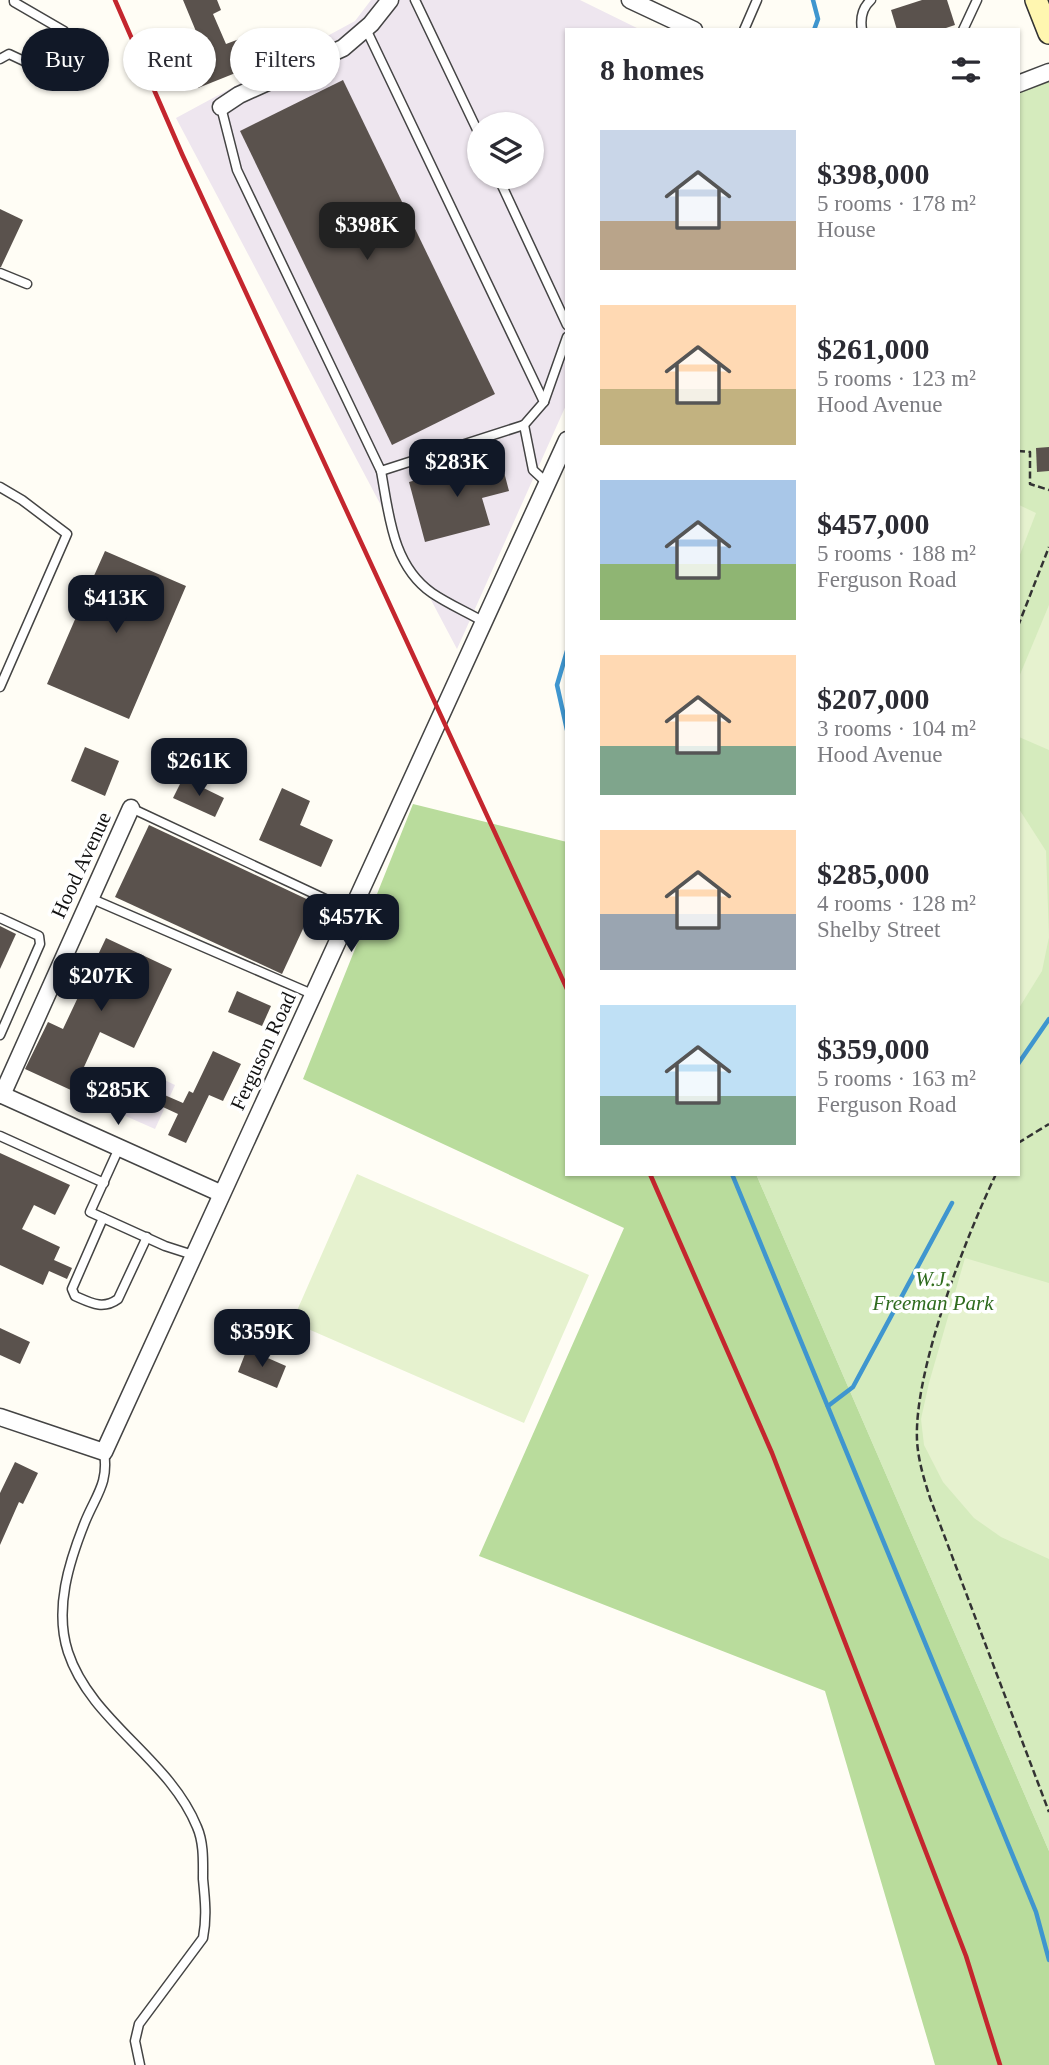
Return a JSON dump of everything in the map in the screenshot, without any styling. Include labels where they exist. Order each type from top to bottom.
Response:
[{"type":"main road","points":[[1036,0],[1049,33]]},
{"type":"street","points":[[221,107],[239,95],[343,48],[366,29],[390,0]]},
{"type":"street","points":[[637,2],[690,28]]},
{"type":"street","points":[[1020,83],[1049,72]]},
{"type":"street","name":"Ferguson Road","points":[[104,1452],[220,1193],[565,444]]},
{"type":"street","name":"Hood Avenue","points":[[1,1096],[131,808]]},
{"type":"street","points":[[1,1096],[220,1193]]},
{"type":"street","points":[[0,1417],[104,1452]]},
{"type":"lane","points":[[0,59],[9,54],[60,78],[72,49],[70,38],[64,31],[14,0]]},
{"type":"lane","points":[[415,0],[469,112]]},
{"type":"lane","points":[[745,28],[757,0]]},
{"type":"lane","points":[[862,28],[860,19],[865,5],[871,0]]},
{"type":"lane","points":[[964,28],[976,0]]},
{"type":"lane","points":[[366,29],[544,402]]},
{"type":"lane","points":[[221,107],[237,170],[381,471],[394,542],[407,567],[430,592],[484,622]]},
{"type":"lane","points":[[504,189],[565,321]]},
{"type":"lane","points":[[0,273],[27,284]]},
{"type":"lane","points":[[381,471],[524,425],[544,402],[565,343]]},
{"type":"lane","points":[[524,425],[533,470],[547,483]]},
{"type":"lane","points":[[0,487],[67,534],[0,687]]},
{"type":"lane","points":[[131,808],[351,911]]},
{"type":"lane","points":[[89,897],[312,994]]},
{"type":"lane","points":[[0,918],[39,936],[40,944],[0,1035]]},
{"type":"lane","points":[[0,1136],[104,1183]]},
{"type":"lane","points":[[119,1148],[90,1212],[193,1255]]},
{"type":"lane","points":[[103,1218],[72,1289],[75,1296],[97,1306],[110,1305],[118,1299],[147,1237]]},
{"type":"lane","points":[[104,1452],[107,1471],[85,1522],[66,1579],[62,1617],[65,1640],[82,1685],[149,1756],[188,1809],[201,1842],[206,1923],[203,1938],[139,2024],[135,2041],[140,2065]]},
{"type":"path","points":[[1020,451],[1030,453],[1030,484],[1049,490]]},
{"type":"path","points":[[1020,621],[1049,547]]},
{"type":"path","points":[[1020,1142],[1049,1124]]},
{"type":"path","points":[[995,1176],[959,1266],[940,1323],[919,1407],[918,1455],[930,1498],[1049,1812]]},
{"type":"shaded area","points":[[371,0],[580,0],[637,28],[565,28],[565,407],[457,649],[176,118],[230,89],[230,91],[340,91],[340,29],[355,21]]},
{"type":"shaded area","points":[[141,1069],[175,1085],[155,1129],[121,1114]]},
{"type":"green space","name":"W.J. Freeman Park","points":[[1049,72],[1049,1851],[757,1176],[1020,1176],[1020,83]]},
{"type":"green space","points":[[1020,505],[1036,513],[1020,554]]},
{"type":"green space","points":[[1049,605],[1049,750],[1020,737],[1020,675]]},
{"type":"green space","points":[[413,804],[565,842],[565,1176],[757,1176],[1049,1851],[1049,2065],[935,2065],[825,1691],[479,1556],[624,1228],[303,1079]]},
{"type":"green space","points":[[1020,811],[1046,851],[1049,937],[1042,971],[1020,1006]]},
{"type":"green space","points":[[357,1174],[589,1275],[524,1423],[292,1322]]},
{"type":"green space","points":[[965,1258],[1049,1283],[1049,1559],[1001,1537],[974,1518],[943,1482],[924,1445],[921,1419]]},
{"type":"building","points":[[183,0],[217,0],[221,10],[213,14],[226,44],[230,42],[230,75],[216,81],[216,28],[195,28]]},
{"type":"building","points":[[922,0],[947,0],[955,25],[946,28],[896,28],[891,10]]},
{"type":"building","points":[[343,80],[495,394],[392,445],[240,131],[321,91],[340,91],[340,81]]},
{"type":"building","points":[[0,209],[23,220],[1,267],[0,267]]},
{"type":"building","points":[[1049,447],[1049,471],[1037,472],[1036,448]]},
{"type":"building","points":[[500,457],[509,491],[482,498],[490,525],[425,542],[409,482]]},
{"type":"building","points":[[105,551],[186,586],[129,719],[47,684],[83,601],[77,599],[83,585],[89,587]]},
{"type":"building","points":[[85,747],[119,761],[105,796],[71,781]]},
{"type":"building","points":[[183,778],[224,798],[215,817],[173,798]]},
{"type":"building","points":[[282,788],[310,801],[300,825],[333,840],[321,867],[259,840]]},
{"type":"building","points":[[149,825],[315,903],[282,974],[115,897]]},
{"type":"building","points":[[0,926],[16,934],[0,969]]},
{"type":"building","points":[[106,938],[172,969],[134,1048],[100,1032],[73,1091],[25,1069],[48,1022],[63,1029]]},
{"type":"building","points":[[237,991],[271,1006],[262,1026],[228,1012]]},
{"type":"building","points":[[213,1051],[241,1064],[223,1101],[209,1095],[186,1143],[168,1135],[178,1114],[126,1090],[130,1080],[183,1103],[189,1091],[193,1093]]},
{"type":"building","points":[[0,1153],[70,1185],[55,1215],[34,1205],[22,1229],[60,1247],[54,1260],[72,1268],[67,1279],[49,1271],[43,1285],[0,1265]]},
{"type":"building","points":[[0,1328],[30,1342],[20,1364],[0,1355]]},
{"type":"building","points":[[247,1349],[286,1366],[277,1388],[238,1372]]},
{"type":"building","points":[[15,1462],[38,1473],[23,1504],[19,1502],[0,1545],[0,1493]]},
{"type":"waterway","points":[[813,0],[818,19],[815,28]]},
{"type":"waterway","points":[[565,658],[557,685],[565,721]]},
{"type":"waterway","points":[[1020,1061],[1049,1019]]},
{"type":"waterway","points":[[733,1176],[1036,1912],[1049,1960]]},
{"type":"waterway","points":[[828,1406],[853,1387],[952,1203]]},
{"type":"railway","points":[[115,0],[182,154],[565,985]]},
{"type":"railway","points":[[651,1176],[772,1453],[966,1956],[1000,2065]]}]
